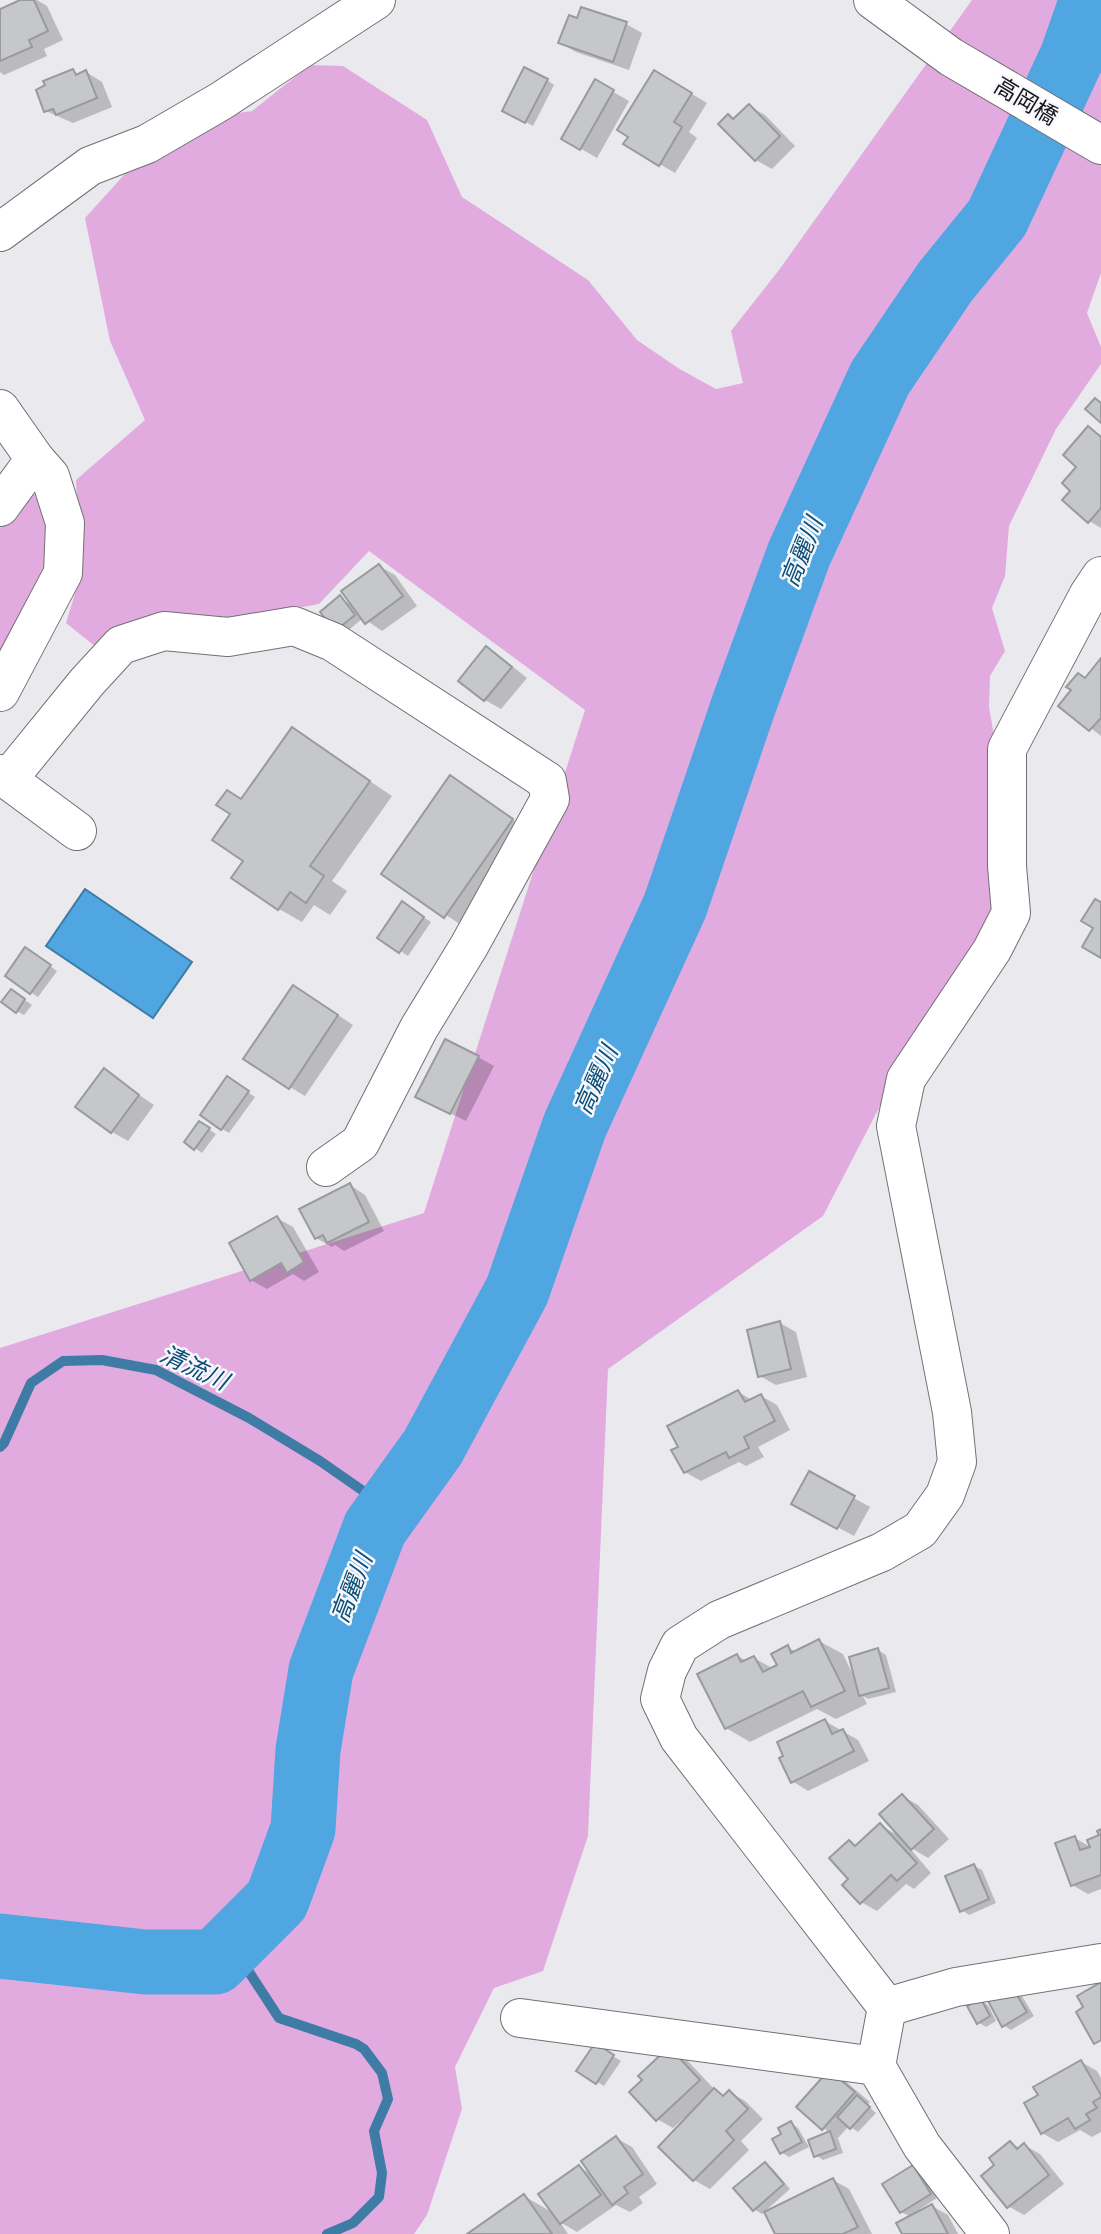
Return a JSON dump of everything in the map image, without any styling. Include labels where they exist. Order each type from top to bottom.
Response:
[{"type":"street","points":[[0,232],[90,166],[147,144],[221,101],[376,0]]},
{"type":"street","name":"高岡橋","points":[[873,0],[951,57],[1101,145]]},
{"type":"street","points":[[0,409],[34,459],[50,476],[65,523],[63,573],[0,692]]},
{"type":"street","points":[[0,507],[34,459]]},
{"type":"street","points":[[990,2234],[922,2146],[876,2066],[887,2007],[679,1738],[660,1699],[667,1671],[680,1645],[719,1620],[882,1552],[920,1530],[945,1495],[957,1462],[952,1412],[896,1126],[906,1079],[992,950],[1011,913],[1007,866],[1007,749],[1101,576]]},
{"type":"street","points":[[78,831],[4,776],[121,645],[164,631],[228,637],[295,626],[333,642],[547,781],[550,799],[469,946],[419,1028],[360,1143],[326,1167]]},
{"type":"street","points":[[887,2007],[956,1987],[1101,1964]]},
{"type":"street","points":[[520,2018],[876,2066]]},
{"type":"shaded area","points":[[972,0],[1101,0],[1101,273],[1087,313],[1101,347],[1101,364],[1056,429],[1009,526],[1005,576],[992,608],[1005,651],[990,676],[989,707],[996,747],[1007,907],[896,1075],[823,1216],[608,1369],[588,1836],[543,1971],[494,1988],[455,2067],[462,2109],[427,2215],[414,2234],[0,2234],[0,1348],[424,1213],[585,710],[369,551],[319,604],[243,618],[152,615],[101,651],[66,623],[81,574],[76,480],[145,420],[110,341],[85,218],[172,122],[252,111],[310,65],[343,66],[427,120],[462,197],[588,280],[637,340],[678,368],[716,389],[743,383],[731,331],[779,270]]},
{"type":"shaded area","points":[[33,491],[51,532],[45,578],[0,650],[0,528]]},
{"type":"water","points":[[85,889],[192,962],[153,1018],[46,946]]},
{"type":"building","points":[[20,0],[34,0],[48,31],[29,40],[32,47],[0,61],[0,9]]},
{"type":"building","points":[[581,7],[627,22],[613,62],[558,43],[569,15],[577,18]]},
{"type":"building","points":[[524,67],[548,79],[525,123],[502,111]]},
{"type":"building","points":[[73,69],[76,75],[86,70],[97,98],[56,115],[53,109],[44,112],[36,90],[45,85],[43,81]]},
{"type":"building","points":[[654,70],[692,93],[674,122],[682,127],[659,166],[623,144],[628,137],[617,130]]},
{"type":"building","points":[[595,79],[614,90],[580,150],[561,139]]},
{"type":"building","points":[[749,104],[780,136],[755,161],[718,124],[728,114],[733,119]]},
{"type":"building","points":[[1095,398],[1101,403],[1101,423],[1085,409]]},
{"type":"building","points":[[1088,426],[1101,437],[1101,508],[1088,523],[1062,500],[1070,491],[1062,483],[1076,467],[1063,455]]},
{"type":"building","points":[[379,564],[403,596],[365,624],[341,591]]},
{"type":"building","points":[[340,595],[355,615],[335,631],[320,612]]},
{"type":"building","points":[[486,646],[512,667],[484,701],[458,681]]},
{"type":"building","points":[[1101,658],[1101,718],[1089,731],[1058,706],[1071,690],[1066,687],[1078,673],[1085,678]]},
{"type":"building","points":[[292,727],[370,781],[310,866],[324,876],[306,903],[290,892],[278,910],[231,878],[243,861],[212,840],[230,814],[216,805],[227,790],[241,799]]},
{"type":"building","points":[[450,775],[513,819],[444,918],[381,874]]},
{"type":"building","points":[[1095,899],[1101,902],[1101,958],[1082,947],[1093,928],[1081,921]]},
{"type":"building","points":[[402,901],[424,917],[399,953],[377,938]]},
{"type":"building","points":[[25,947],[51,965],[30,994],[5,976]]},
{"type":"building","points":[[293,985],[338,1015],[289,1089],[243,1059]]},
{"type":"building","points":[[11,989],[25,999],[16,1013],[1,1002]]},
{"type":"building","points":[[445,1039],[479,1056],[450,1114],[415,1097]]},
{"type":"building","points":[[104,1068],[139,1095],[111,1133],[75,1107]]},
{"type":"building","points":[[227,1076],[249,1091],[221,1130],[200,1115]]},
{"type":"building","points":[[199,1121],[210,1128],[194,1150],[184,1142]]},
{"type":"building","points":[[350,1183],[369,1222],[327,1243],[323,1235],[315,1239],[299,1209]]},
{"type":"building","points":[[277,1216],[304,1262],[287,1273],[281,1263],[250,1281],[229,1243]]},
{"type":"building","points":[[780,1321],[791,1369],[758,1377],[747,1330]]},
{"type":"building","points":[[738,1390],[745,1402],[761,1394],[775,1421],[744,1437],[749,1448],[729,1458],[726,1452],[684,1473],[671,1450],[678,1447],[667,1426]]},
{"type":"building","points":[[809,1471],[855,1496],[837,1529],[791,1504]]},
{"type":"building","points":[[819,1639],[845,1691],[811,1707],[803,1691],[725,1729],[697,1674],[737,1654],[741,1662],[754,1656],[763,1672],[777,1665],[771,1654],[788,1645],[791,1653]]},
{"type":"building","points":[[878,1648],[889,1688],[859,1696],[849,1657]]},
{"type":"building","points":[[825,1719],[832,1734],[843,1729],[854,1751],[791,1783],[779,1758],[783,1756],[777,1742]]},
{"type":"building","points":[[902,1794],[934,1829],[911,1850],[879,1814]]},
{"type":"building","points":[[880,1823],[917,1863],[897,1881],[891,1875],[860,1904],[842,1885],[848,1879],[829,1858],[849,1840],[855,1846]]},
{"type":"building","points":[[1101,1829],[1101,1875],[1071,1886],[1055,1843],[1075,1836],[1080,1850],[1090,1847],[1087,1840],[1099,1835],[1097,1831]]},
{"type":"building","points":[[974,1864],[989,1899],[960,1912],[945,1876]]},
{"type":"building","points":[[1101,1982],[1101,2040],[1094,2044],[1076,2012],[1083,2007],[1077,1996]]},
{"type":"building","points":[[1011,1985],[1027,2012],[1002,2027],[987,1999]]},
{"type":"building","points":[[981,1999],[990,2016],[977,2024],[967,2006]]},
{"type":"building","points":[[595,2043],[614,2055],[596,2084],[576,2071]]},
{"type":"building","points":[[669,2047],[700,2080],[656,2121],[629,2092],[642,2080],[638,2076]]},
{"type":"building","points":[[1081,2060],[1101,2095],[1093,2102],[1097,2108],[1086,2114],[1090,2120],[1075,2129],[1068,2118],[1041,2134],[1024,2103],[1038,2095],[1033,2087]]},
{"type":"building","points":[[829,2070],[855,2092],[822,2130],[796,2107]]},
{"type":"building","points":[[714,2088],[723,2096],[729,2090],[748,2109],[726,2131],[734,2140],[693,2181],[658,2147]]},
{"type":"building","points":[[857,2095],[870,2107],[850,2129],[837,2117]]},
{"type":"building","points":[[791,2121],[802,2142],[780,2154],[772,2139],[781,2134],[778,2128]]},
{"type":"building","points":[[830,2131],[836,2149],[814,2157],[808,2140]]},
{"type":"building","points":[[616,2136],[643,2174],[624,2187],[628,2193],[612,2205],[581,2161]]},
{"type":"building","points":[[1010,2141],[1017,2149],[1024,2143],[1049,2175],[1007,2208],[981,2176],[994,2165],[989,2158]]},
{"type":"building","points":[[765,2162],[784,2184],[753,2211],[733,2188]]},
{"type":"building","points":[[579,2165],[601,2195],[560,2224],[538,2194]]},
{"type":"building","points":[[913,2165],[931,2194],[900,2213],[882,2184]]},
{"type":"building","points":[[833,2178],[858,2227],[843,2234],[775,2234],[764,2212]]},
{"type":"building","points":[[524,2194],[552,2234],[467,2234]]},
{"type":"building","points":[[932,2204],[948,2234],[902,2234],[896,2223]]},
{"type":"waterway","name":"高麗川","points":[[0,1946],[145,1962],[215,1962],[277,1900],[303,1829],[308,1750],[321,1670],[375,1528],[433,1447],[517,1291],[575,1125],[675,906],[799,554],[880,378],[945,282],[997,218],[1072,57],[1092,0]]},
{"type":"waterway","name":"清流川","points":[[0,1447],[31,1383],[63,1361],[102,1360],[156,1370],[249,1418],[320,1461],[389,1509]]},
{"type":"waterway","points":[[232,1946],[279,2018],[356,2044],[364,2049],[382,2073],[388,2099],[374,2131],[382,2173],[379,2197],[353,2223],[327,2234]]}]
